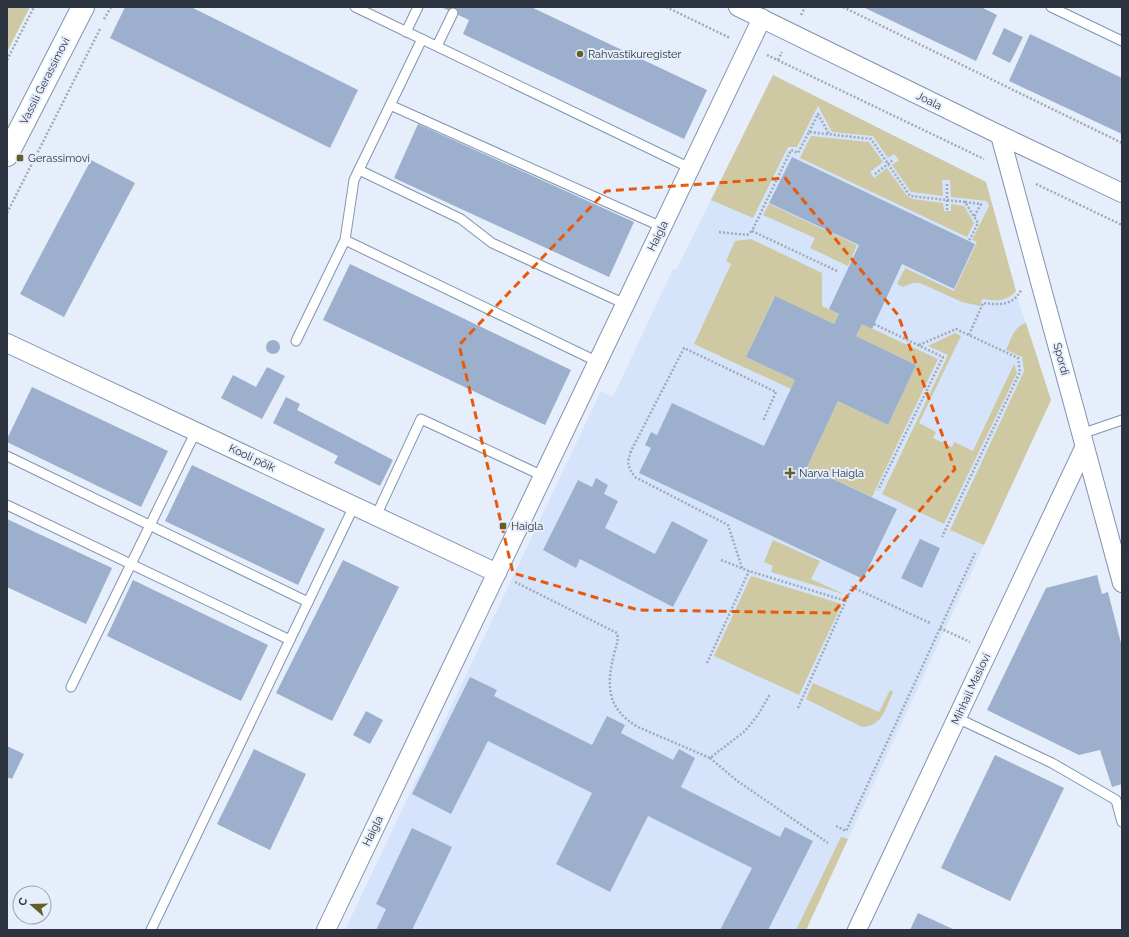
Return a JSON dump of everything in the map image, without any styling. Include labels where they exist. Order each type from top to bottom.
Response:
[{"type":"street","name":"Vassili Gerassimovi","points":[[7,155],[83,7]]},
{"type":"street","name":"Haigla","points":[[326,930],[503,576],[543,476],[748,47],[749,11]]},
{"type":"street","name":"Joala","points":[[749,11],[1000,135],[1122,192]]},
{"type":"street","name":"Spordi","points":[[1000,135],[1122,584]]},
{"type":"street","name":"Kooli põik","points":[[7,343],[503,576]]},
{"type":"street","name":"Mihhail Maslovi","points":[[857,930],[988,651],[1083,441]]},
{"type":"lane","points":[[354,7],[690,168]]},
{"type":"lane","points":[[406,32],[418,7]]},
{"type":"lane","points":[[1051,7],[1122,41]]},
{"type":"lane","points":[[437,46],[453,13]]},
{"type":"lane","points":[[296,341],[345,240],[354,180],[422,39]]},
{"type":"lane","points":[[390,105],[662,227]]},
{"type":"lane","points":[[359,170],[461,219],[492,243],[625,304]]},
{"type":"lane","points":[[345,240],[598,362]]},
{"type":"lane","points":[[376,516],[421,419],[543,476]]},
{"type":"lane","points":[[1083,441],[1122,420]]},
{"type":"lane","points":[[71,687],[196,431]]},
{"type":"lane","points":[[7,456],[308,602]]},
{"type":"lane","points":[[7,505],[290,640]]},
{"type":"lane","points":[[151,930],[354,506]]},
{"type":"lane","points":[[957,718],[1052,763],[1116,800],[1122,822]]},
{"type":"path","points":[[7,60],[34,7]]},
{"type":"path","points":[[104,21],[110,7]]},
{"type":"path","points":[[666,7],[1122,225]]},
{"type":"path","points":[[843,7],[1122,143]]},
{"type":"path","points":[[7,213],[100,28]]},
{"type":"path","points":[[719,232],[747,235],[752,231],[791,150],[798,153],[818,114],[829,134]]},
{"type":"path","points":[[809,132],[871,139],[910,196],[981,204],[974,218]]},
{"type":"path","points":[[875,174],[893,160]]},
{"type":"path","points":[[947,183],[947,210]]},
{"type":"path","points":[[965,202],[978,223],[970,241]]},
{"type":"path","points":[[752,231],[837,271]]},
{"type":"path","points":[[969,335],[983,303],[998,305],[1007,303],[1014,299],[1021,291]]},
{"type":"path","points":[[874,324],[944,357],[878,490]]},
{"type":"path","points":[[919,345],[956,329],[1018,358],[1020,372],[942,537]]},
{"type":"path","points":[[742,568],[728,525],[634,477],[629,469],[628,461],[630,451],[684,348],[776,392],[763,421]]},
{"type":"path","points":[[836,826],[846,831],[975,552]]},
{"type":"path","points":[[721,560],[749,571],[846,601]]},
{"type":"path","points":[[707,663],[749,571]]},
{"type":"path","points":[[503,576],[617,633],[619,639],[612,665],[611,696],[614,705],[620,714],[629,722],[710,758],[736,780],[828,843]]},
{"type":"path","points":[[798,708],[852,588],[930,623]]},
{"type":"path","points":[[940,628],[988,651]]},
{"type":"path","points":[[710,758],[745,731],[758,715],[770,694]]},
{"type":"highlighted area","points":[[785,178],[898,315],[955,469],[833,613],[638,610],[513,573],[459,345],[606,191]]},
{"type":"shaded area","points":[[7,7],[30,7],[7,52]]},
{"type":"shaded area","name":"Narva Haigla","points":[[773,75],[986,182],[1020,306],[1051,400],[806,930],[345,930],[601,391],[613,397],[673,269],[676,270]]},
{"type":"shaded area","points":[[773,75],[986,182],[1016,291],[1005,299],[982,299],[980,306],[962,302],[920,283],[913,283],[903,287],[897,284],[905,268],[954,291],[977,242],[972,240],[989,206],[987,201],[951,197],[950,180],[942,180],[943,196],[911,192],[892,165],[899,160],[894,154],[888,158],[873,136],[832,132],[818,106],[797,147],[788,147],[753,218],[711,200]]},
{"type":"shaded area","points":[[811,136],[869,142],[883,162],[870,172],[874,178],[887,168],[907,196],[913,199],[943,203],[944,211],[951,211],[951,204],[964,206],[974,223],[967,237],[800,158]]},
{"type":"shaded area","points":[[769,204],[857,245],[848,266],[810,248],[815,238],[763,215]]},
{"type":"shaded area","points":[[751,239],[822,273],[822,306],[839,314],[834,324],[774,297],[746,357],[795,380],[791,389],[694,344],[731,264],[726,261],[735,241]]},
{"type":"shaded area","points":[[1026,323],[1051,400],[984,545],[950,530],[1024,371],[1022,357],[1006,350],[1011,337],[1016,330]]},
{"type":"shaded area","points":[[862,324],[938,359],[872,497],[807,467],[838,401],[888,425],[916,365],[856,336]]},
{"type":"shaded area","points":[[955,333],[961,336],[919,423],[936,432],[933,438],[952,447],[954,442],[973,451],[1014,364],[1017,373],[944,524],[882,494],[948,355],[928,346]]},
{"type":"shaded area","points":[[773,540],[820,561],[811,579],[846,595],[771,572],[773,566],[764,562]]},
{"type":"shaded area","points":[[751,576],[842,604],[799,695],[714,656]]},
{"type":"shaded area","points":[[813,683],[879,712],[890,690],[893,692],[879,720],[875,724],[862,727],[806,699]]},
{"type":"shaded area","points":[[841,837],[848,839],[806,930],[796,930]]},
{"type":"building","points":[[125,7],[191,7],[358,90],[330,148],[110,38]]},
{"type":"building","points":[[441,7],[531,7],[707,90],[684,139],[463,34],[469,20]]},
{"type":"building","points":[[863,7],[981,7],[997,15],[976,61]]},
{"type":"building","points":[[1004,28],[1023,37],[1010,63],[992,54]]},
{"type":"building","points":[[1030,34],[1122,78],[1122,134],[1009,81]]},
{"type":"building","points":[[418,124],[634,222],[609,277],[394,178]]},
{"type":"building","points":[[792,157],[975,244],[954,289],[902,264],[872,329],[862,324],[856,336],[916,365],[888,425],[838,401],[807,467],[897,509],[863,579],[639,473],[651,448],[645,445],[651,432],[657,435],[672,403],[764,446],[795,380],[746,357],[775,296],[834,324],[839,314],[829,309],[859,245],[769,203]]},
{"type":"building","points":[[91,160],[135,183],[64,317],[20,294]]},
{"type":"building","points":[[350,264],[571,370],[545,425],[323,320]]},
{"type":"building","points":[[270,340],[276,340],[280,344],[280,350],[276,354],[270,354],[266,350],[266,344]]},
{"type":"building","points":[[267,367],[285,376],[262,419],[221,398],[233,375],[256,387]]},
{"type":"building","points":[[32,387],[168,451],[141,507],[7,442],[7,439]]},
{"type":"building","points":[[286,397],[300,404],[297,410],[393,460],[380,486],[334,463],[338,456],[273,423]]},
{"type":"building","points":[[192,465],[325,529],[298,585],[165,521]]},
{"type":"building","points":[[596,478],[608,485],[604,494],[618,501],[605,528],[655,554],[672,521],[708,540],[673,607],[580,559],[576,568],[543,550],[578,480],[592,487]]},
{"type":"building","points":[[7,519],[112,568],[86,624],[7,587]]},
{"type":"building","points":[[920,539],[940,548],[922,588],[901,578]]},
{"type":"building","points":[[343,560],[399,587],[332,721],[276,693]]},
{"type":"building","points":[[1097,575],[1102,594],[1108,592],[1122,647],[1122,784],[1112,787],[1100,750],[1079,755],[987,710],[1046,588]]},
{"type":"building","points":[[133,580],[268,645],[241,701],[107,636]]},
{"type":"building","points":[[470,677],[497,690],[494,696],[592,745],[607,716],[625,725],[621,733],[673,760],[679,749],[695,758],[681,787],[780,837],[785,827],[813,841],[768,930],[720,930],[752,868],[648,816],[610,892],[556,864],[592,793],[488,741],[451,814],[412,794]]},
{"type":"building","points":[[366,711],[383,720],[370,744],[353,735]]},
{"type":"building","points":[[7,746],[24,754],[12,779],[7,777]]},
{"type":"building","points":[[254,749],[306,774],[270,850],[217,824]]},
{"type":"building","points":[[995,755],[1064,788],[1010,901],[941,868]]},
{"type":"building","points":[[412,828],[452,847],[412,930],[376,930],[386,909],[376,904]]},
{"type":"building","points":[[918,913],[955,930],[910,930]]},
{"type":"place","name":"Rahvastikuregister","points":[[580,54]]},
{"type":"place","name":"Gerassimovi","points":[[20,158]]},
{"type":"place","name":"Narva Haigla","points":[[790,473]]},
{"type":"place","name":"Haigla","points":[[503,526]]}]
